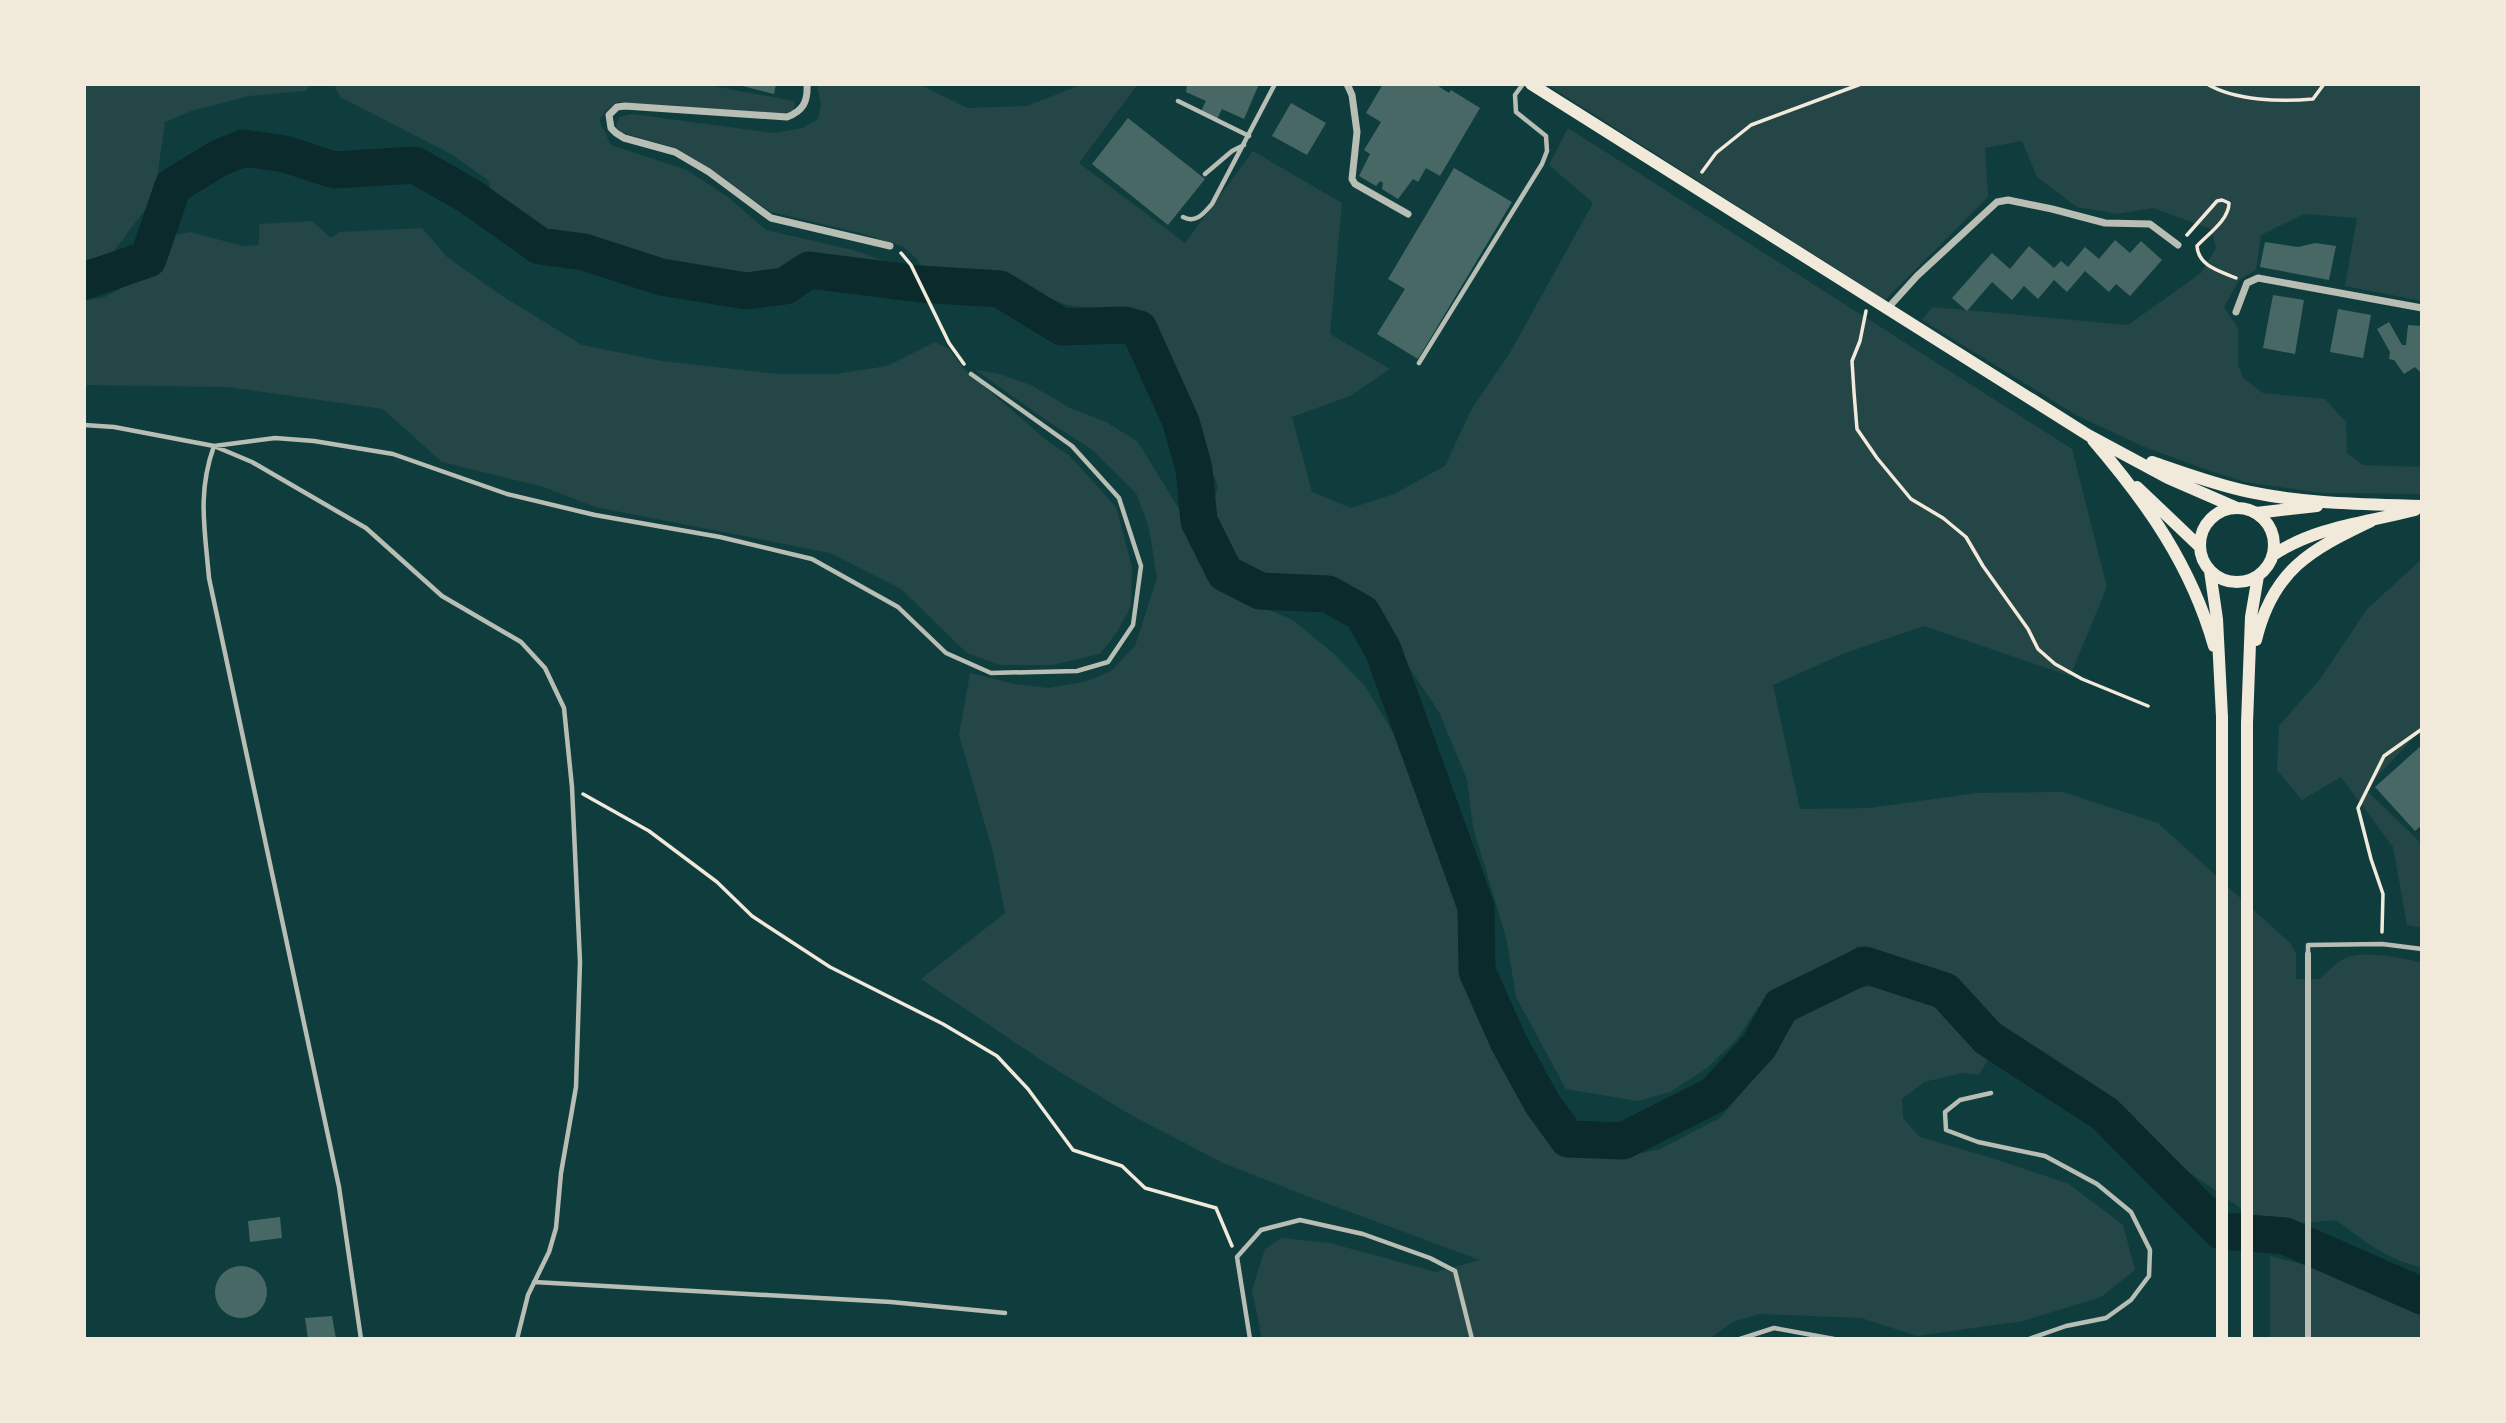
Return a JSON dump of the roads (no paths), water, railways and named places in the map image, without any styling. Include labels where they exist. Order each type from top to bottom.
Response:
[{"type":"main road","points":[[1531,84],[2088,435],[2168,478],[2237,508],[2256,513],[2342,503]]},
{"type":"main road","points":[[2088,435],[2125,478],[2171,543],[2186,570],[2207,620],[2221,665]]},
{"type":"main road","points":[[2125,453],[2216,484],[2249,492],[2342,503],[2422,507]]},
{"type":"main road","points":[[2125,478],[2200,547]]},
{"type":"main road","points":[[2273,555],[2316,532],[2422,507]]},
{"type":"main road","points":[[2237,508],[2218,513],[2210,520],[2200,537],[2200,547],[2210,571],[2233,582],[2242,582],[2258,576],[2265,570],[2273,555],[2270,527],[2256,513]]},
{"type":"main road","points":[[2249,671],[2261,618],[2287,574],[2323,544],[2371,521]]},
{"type":"main road","points":[[2210,571],[2221,665],[2222,717],[2222,1339]]},
{"type":"main road","points":[[2247,1339],[2247,723],[2251,617],[2258,576]]},
{"type":"street","points":[[807,84],[805,103],[799,112],[787,117],[625,106],[612,111],[609,121],[611,128],[624,138],[675,152],[709,172],[771,218],[890,246]]},
{"type":"street","points":[[1347,84],[1352,95],[1357,132],[1352,179],[1355,184],[1408,214]]},
{"type":"street","points":[[1888,308],[1917,276],[1997,202],[2008,200],[2105,223],[2150,224],[2178,245]]},
{"type":"street","points":[[2236,312],[2247,283],[2258,278],[2422,308]]},
{"type":"street","points":[[2308,954],[2308,1339]]},
{"type":"lane","points":[[1183,217],[1188,220],[1200,218],[1212,204],[1275,84]]},
{"type":"lane","points":[[1419,363],[1542,164],[1547,151],[1546,136],[1516,112],[1515,95],[1523,84]]},
{"type":"lane","points":[[1178,101],[1249,136]]},
{"type":"lane","points":[[1205,174],[1232,151],[1245,144]]},
{"type":"lane","points":[[214,446],[275,438],[314,441],[393,454],[507,494],[595,515],[720,537],[812,559],[898,607],[946,653],[991,673],[1077,671],[1108,662],[1133,625],[1141,566],[1119,498],[1072,446],[971,374]]},
{"type":"lane","points":[[84,425],[114,426],[214,446],[252,462],[366,528],[442,596],[521,642],[545,668],[564,708],[578,878],[580,962],[576,1087],[561,1173],[556,1228],[549,1252],[528,1294],[517,1339]]},
{"type":"lane","points":[[214,446],[202,498],[209,578],[339,1187],[361,1339]]},
{"type":"lane","points":[[2308,954],[2308,945],[2382,944],[2422,949]]},
{"type":"lane","points":[[1991,1093],[1960,1100],[1945,1112],[1946,1130],[1978,1142],[2045,1157],[2097,1184],[2131,1212],[2150,1250],[2149,1276],[2131,1300],[2106,1318],[2066,1326],[2029,1339]]},
{"type":"lane","points":[[1250,1339],[1237,1257],[1261,1230],[1300,1220],[1374,1238],[1430,1258],[1455,1271],[1472,1339]]},
{"type":"lane","points":[[534,1282],[891,1302],[1005,1313]]},
{"type":"lane","points":[[1740,1339],[1774,1328],[1835,1339]]},
{"type":"waterway","points":[[84,281],[148,259],[173,186],[219,158],[244,148],[285,154],[334,170],[415,165],[469,196],[540,246],[584,252],[661,277],[746,291],[785,286],[809,270],[919,284],[1000,289],[1062,327],[1124,325],[1139,329],[1181,422],[1194,469],[1199,521],[1225,573],[1260,591],[1328,594],[1362,613],[1383,650],[1476,907],[1477,971],[1508,1041],[1542,1103],[1568,1139],[1623,1141],[1714,1095],[1759,1046],[1781,1006],[1865,965],[1945,991],[1988,1038],[2105,1114],[2221,1231],[2285,1236],[2422,1296]]}]
